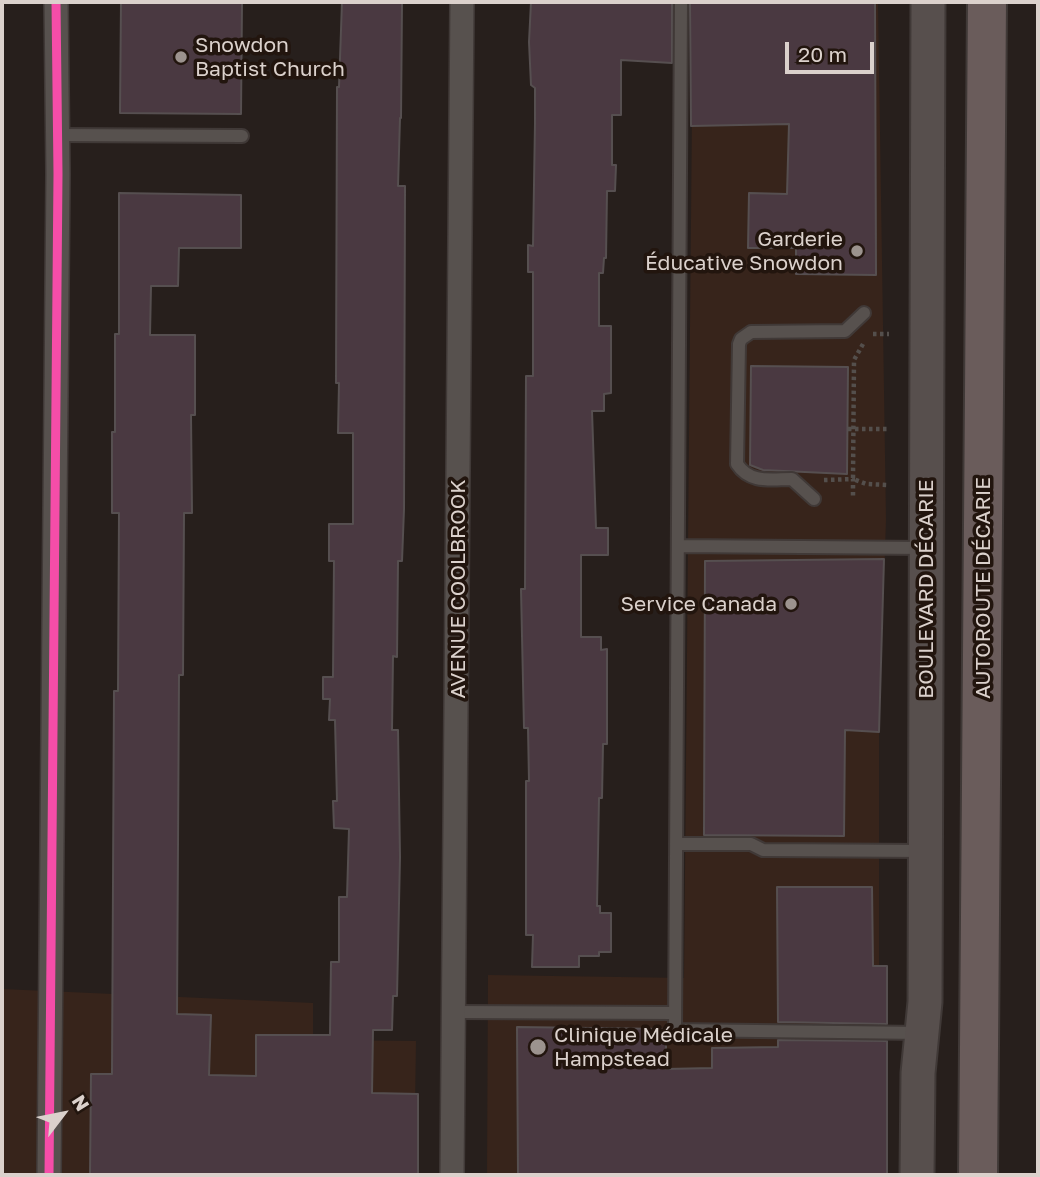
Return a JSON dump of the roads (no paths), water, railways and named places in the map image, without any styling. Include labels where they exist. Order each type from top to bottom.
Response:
[{"type":"highway","name":"AUTOROUTE DÉCARIE","points":[[978,1175],[988,2]]},
{"type":"main road","name":"BOULEVARD DÉCARIE","points":[[918,1175],[918,1073],[925,1002],[928,2]]},
{"type":"street","points":[[49,1175],[58,135],[56,2]]},
{"type":"street","name":"AVENUE COOLBROOK","points":[[453,1175],[462,2]]},
{"type":"lane","points":[[681,2],[675,1030],[922,1033]]},
{"type":"lane","points":[[58,135],[242,136]]},
{"type":"lane","points":[[814,499],[792,479],[755,479],[748,476],[737,464],[739,344],[741,339],[751,332],[845,331],[864,313]]},
{"type":"lane","points":[[678,546],[926,548]]},
{"type":"lane","points":[[676,844],[751,844],[764,850],[926,851]]},
{"type":"lane","points":[[455,1012],[674,1013]]},
{"type":"place","name":"Snowdon Baptist Church","points":[[181,57]]},
{"type":"place","name":"Garderie Éducative Snowdon","points":[[857,251]]},
{"type":"place","name":"Service Canada","points":[[791,604]]},
{"type":"place","name":"Clinique Médicale Hampstead","points":[[538,1047]]}]
